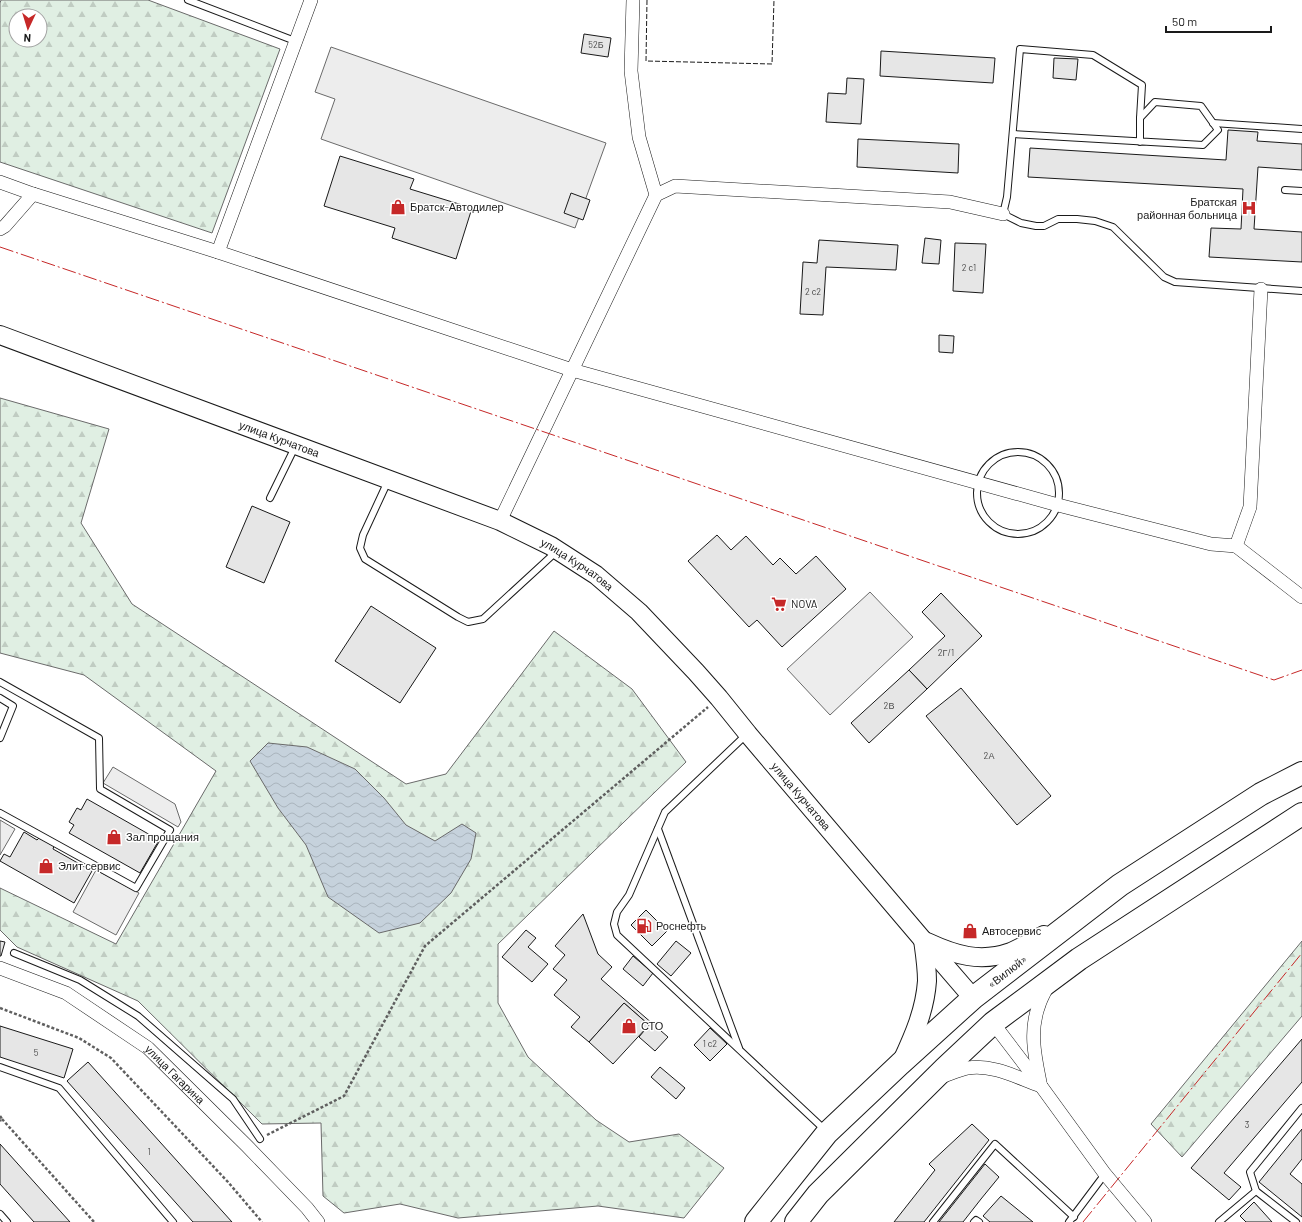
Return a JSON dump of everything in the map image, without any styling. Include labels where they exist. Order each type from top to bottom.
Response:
[{"type":"highway","name":"«Вилюй»","points":[[756,1222],[827,1133],[973,998],[1133,876],[1261,794],[1302,773]]},
{"type":"highway","points":[[796,1222],[818,1194],[993,1023],[1079,959],[1302,814]]},
{"type":"highway","name":"улица Курчатова","points":[[973,998],[993,1023]]},
{"type":"main road","name":"улица Курчатова","points":[[0,335],[500,521],[558,550],[596,575],[638,612],[696,672],[922,940],[973,998]]},
{"type":"main road","points":[[922,940],[948,952],[962,956],[994,956],[1011,951],[1071,922]]},
{"type":"main road","points":[[900,1064],[922,1014],[925,996],[926,963],[922,940]]},
{"type":"street","points":[[218,252],[311,0]]},
{"type":"street","points":[[633,0],[631,71],[639,137],[656,195]]},
{"type":"street","points":[[0,182],[33,194],[218,252],[572,370],[1058,505],[1211,544],[1236,546],[1302,597]]},
{"type":"street","points":[[500,521],[656,195],[675,186],[950,202],[1003,214]]},
{"type":"street","points":[[0,229],[5,226],[33,194]]},
{"type":"street","points":[[1236,546],[1250,507],[1260,289]]},
{"type":"street","name":"улица Гагарина","points":[[0,968],[66,993],[148,1048],[247,1146],[307,1208],[318,1222]]},
{"type":"street","points":[[1041,1086],[1033,1046],[1033,1027],[1038,1006],[1052,978]]},
{"type":"street","points":[[993,1023],[1041,1086],[1104,1174],[1146,1222]]},
{"type":"street","points":[[932,1081],[967,1068],[980,1068],[994,1070],[1041,1086]]},
{"type":"lane","points":[[188,0],[295,41]]},
{"type":"lane","points":[[1140,142],[1142,85],[1093,55],[1020,49],[1007,197],[1003,214],[1022,223],[1036,226],[1044,226],[1058,220],[1077,219],[1095,221],[1113,227],[1164,277],[1175,282],[1302,291]]},
{"type":"lane","points":[[1013,134],[1203,146],[1218,130],[1201,106],[1155,102],[1140,118]]},
{"type":"lane","points":[[1213,123],[1302,129]]},
{"type":"lane","points":[[1285,190],[1302,191]]},
{"type":"lane","points":[[270,498],[296,445]]},
{"type":"lane","points":[[1011,453],[1030,453],[1046,462],[1054,473],[1059,486],[1060,496],[1058,505],[1048,522],[1040,528],[1032,532],[1012,534],[994,527],[981,512],[977,493],[978,483],[987,466],[1002,455],[1011,453]]},
{"type":"lane","points":[[389,480],[363,535],[360,548],[365,558],[458,618],[468,622],[483,620],[558,550]]},
{"type":"lane","points":[[0,682],[99,738],[100,789],[170,830],[136,888],[0,813]]},
{"type":"lane","points":[[0,698],[13,706],[0,738]]},
{"type":"lane","points":[[748,734],[665,812],[629,895],[617,912],[614,924],[617,935],[827,1133]]},
{"type":"lane","points":[[658,829],[740,1051]]},
{"type":"lane","points":[[14,953],[80,980],[138,1016],[233,1099],[260,1139]]},
{"type":"lane","points":[[0,1067],[59,1088],[173,1222]]},
{"type":"lane","points":[[1296,1222],[1256,1191],[1250,1172],[1302,1108]]},
{"type":"lane","points":[[933,1222],[995,1144],[1071,1219],[1104,1174]]},
{"type":"lane","points":[[1219,1222],[1256,1191]]},
{"type":"lane","points":[[0,1214],[6,1222]]},
{"type":"lane","points":[[974,1222],[976,1220],[979,1222]]},
{"type":"path","points":[[260,1139],[344,1096],[425,946],[719,698]]},
{"type":"path","points":[[0,1008],[79,1038],[111,1058],[228,1182],[262,1222]]},
{"type":"path","points":[[1,1118],[94,1222]]},
{"type":"green space","points":[[1,0],[148,0],[280,49],[212,233],[0,162]]},
{"type":"green space","points":[[0,398],[109,429],[81,523],[132,604],[406,784],[446,774],[554,631],[632,689],[686,762],[498,944],[498,1003],[528,1057],[596,1120],[629,1142],[679,1134],[724,1168],[684,1218],[598,1206],[458,1218],[400,1204],[344,1213],[323,1196],[321,1123],[262,1124],[138,1001],[17,947],[0,930],[0,888],[116,944],[216,771],[84,675],[0,653]]},
{"type":"green space","points":[[1302,941],[1302,1016],[1182,1157],[1151,1124]]},
{"type":"shaded area","points":[[331,47],[606,143],[575,228],[321,139],[335,99],[315,92]]},
{"type":"shaded area","points":[[870,592],[913,637],[830,715],[787,669]]},
{"type":"shaded area","points":[[113,767],[175,804],[181,822],[178,827],[103,783]]},
{"type":"shaded area","points":[[0,820],[15,829],[0,855]]},
{"type":"shaded area","points":[[96,870],[139,893],[116,935],[73,912]]},
{"type":"water","points":[[268,743],[307,747],[355,769],[384,798],[406,825],[435,841],[462,824],[476,833],[471,859],[451,893],[420,923],[379,933],[328,897],[306,845],[278,808],[250,761]]},
{"type":"building","points":[[584,34],[611,38],[608,57],[581,53]]},
{"type":"building","points":[[881,51],[995,58],[993,83],[880,76]]},
{"type":"building","points":[[1054,58],[1078,59],[1076,80],[1053,78]]},
{"type":"building","points":[[847,78],[864,79],[861,124],[826,122],[828,93],[846,94]]},
{"type":"building","name":"Братская районная больница","points":[[1228,130],[1258,132],[1257,141],[1302,144],[1302,170],[1258,167],[1254,229],[1302,232],[1302,262],[1209,257],[1211,228],[1241,229],[1243,189],[1028,177],[1030,148],[1226,160]]},
{"type":"building","points":[[858,139],[959,144],[958,173],[857,167]]},
{"type":"building","name":"Братск-Автодилер","points":[[340,156],[414,179],[410,189],[472,208],[456,259],[392,238],[395,228],[324,206]]},
{"type":"building","points":[[571,193],[590,200],[583,220],[564,213]]},
{"type":"building","points":[[925,238],[941,240],[939,264],[922,263]]},
{"type":"building","points":[[819,240],[898,245],[896,270],[826,267],[823,315],[800,314],[803,262],[817,263]]},
{"type":"building","points":[[955,243],[986,244],[983,293],[953,291]]},
{"type":"building","points":[[939,335],[954,336],[953,353],[939,352]]},
{"type":"building","points":[[252,506],[290,522],[264,583],[226,567]]},
{"type":"building","name":"NOVA","points":[[717,535],[731,550],[746,536],[773,565],[780,558],[796,574],[816,556],[846,589],[782,647],[757,620],[749,627],[688,561]]},
{"type":"building","points":[[941,593],[982,636],[927,689],[909,670],[945,636],[922,612]]},
{"type":"building","points":[[371,606],[436,648],[400,703],[335,661]]},
{"type":"building","points":[[909,670],[927,689],[869,743],[851,723]]},
{"type":"building","points":[[961,688],[1051,796],[1017,825],[926,716]]},
{"type":"building","name":"Зал прощания","points":[[87,799],[159,840],[140,873],[69,833],[74,825],[69,822],[77,808],[81,810]]},
{"type":"building","name":"Элит сервис","points":[[24,832],[37,840],[39,838],[54,846],[53,849],[92,871],[74,903],[0,861],[4,854],[10,857]]},
{"type":"building","points":[[646,910],[667,931],[652,946],[631,925]]},
{"type":"building","points":[[583,914],[598,954],[612,967],[601,979],[668,1037],[655,1051],[639,1037],[649,1025],[624,1003],[589,1042],[571,1027],[580,1017],[554,995],[567,980],[553,969],[565,955],[555,946]]},
{"type":"building","points":[[526,930],[536,938],[528,947],[548,964],[532,982],[502,957]]},
{"type":"building","points":[[0,941],[5,942],[1,956],[0,956]]},
{"type":"building","points":[[676,941],[691,953],[671,976],[657,964]]},
{"type":"building","points":[[633,956],[653,973],[643,986],[623,969]]},
{"type":"building","points":[[624,1003],[649,1025],[613,1064],[589,1042]]},
{"type":"building","points":[[0,1026],[73,1049],[64,1078],[0,1057]]},
{"type":"building","points":[[710,1028],[727,1044],[710,1061],[694,1045]]},
{"type":"building","points":[[1302,1039],[1302,1082],[1224,1173],[1241,1187],[1229,1200],[1191,1168]]},
{"type":"building","points":[[88,1062],[232,1222],[193,1222],[67,1081]]},
{"type":"building","points":[[660,1067],[685,1088],[676,1099],[651,1077]]},
{"type":"building","points":[[972,1124],[989,1140],[924,1222],[894,1222],[935,1170],[929,1164]]},
{"type":"building","points":[[1302,1129],[1302,1159],[1290,1174],[1302,1184],[1302,1217],[1259,1182]]},
{"type":"building","points":[[0,1144],[70,1222],[34,1222],[0,1184]]},
{"type":"building","points":[[985,1164],[999,1177],[963,1222],[939,1222]]},
{"type":"building","points":[[1001,1196],[1033,1222],[990,1222],[983,1216]]},
{"type":"building","points":[[1254,1202],[1272,1222],[1246,1222],[1240,1216]]},
{"type":"fence","points":[[647,0],[646,61],[772,64],[774,0]]},
{"type":"power","points":[[0,247],[1274,680],[1302,670]]},
{"type":"power","points":[[1083,1222],[1302,953]]},
{"type":"place","name":"Братск-Автодилер","points":[[398,207]]},
{"type":"place","name":"Братская районная больница","points":[[1249,208]]},
{"type":"place","name":"NOVA","points":[[779,604]]},
{"type":"place","name":"Зал прощания","points":[[114,837]]},
{"type":"place","name":"Элит сервис","points":[[46,866]]},
{"type":"place","name":"Роснефть","points":[[644,926]]},
{"type":"place","name":"Автосервис","points":[[970,931]]},
{"type":"place","name":"СТО","points":[[629,1026]]}]
